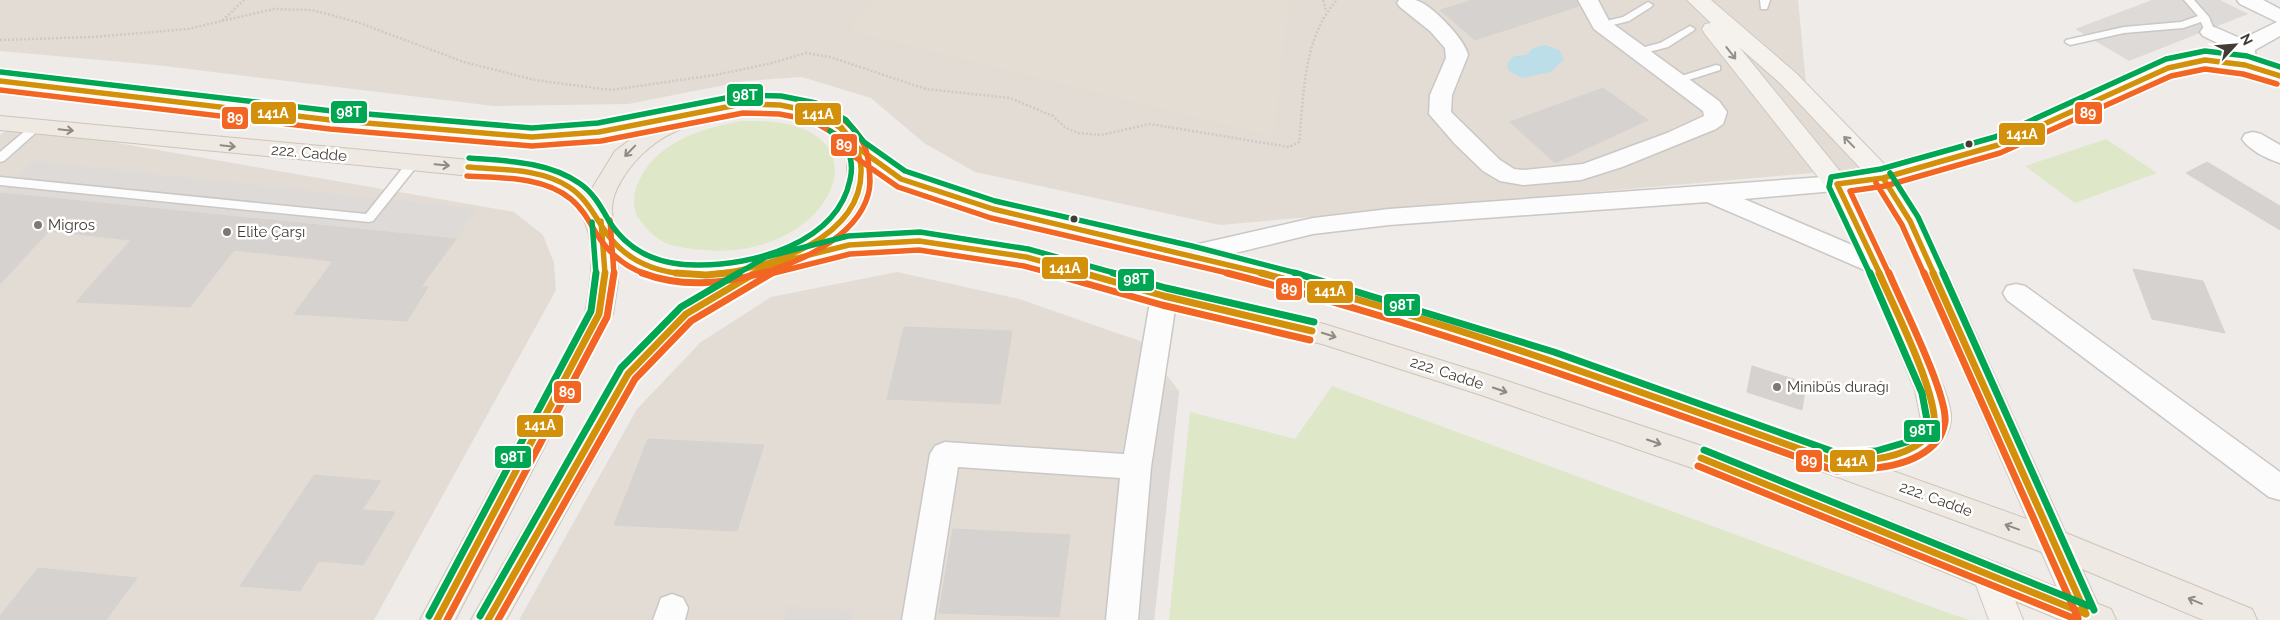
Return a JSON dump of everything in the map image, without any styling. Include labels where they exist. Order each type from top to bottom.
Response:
[{"type":"main road","points":[[0,82],[332,120],[532,137],[599,132],[751,104],[780,105],[814,112],[841,127],[858,148],[864,172],[857,199],[838,225],[807,248],[769,265],[686,314],[628,374],[488,620]]},
{"type":"main road","points":[[437,620],[599,314],[605,277],[601,195],[613,168],[636,145],[667,125],[703,112]]},
{"type":"main road","name":"222. Cadde","points":[[12,126],[504,170],[548,177],[577,192],[601,221],[615,246],[642,264],[680,274],[724,274],[849,245],[919,241],[1026,257],[1164,296],[1324,334],[1706,460],[1988,574],[2091,618]]},
{"type":"main road","name":"222. Cadde","points":[[858,148],[900,179],[993,209],[1190,255],[1315,287],[1551,360],[2055,543],[2240,620]]},
{"type":"street","points":[[1407,3],[1456,45],[1457,56],[1440,95],[1438,105],[1440,114],[1493,166],[1508,176],[1528,177],[1586,171],[1713,122],[1716,112],[1711,106],[1601,25],[1588,0]]},
{"type":"street","points":[[1691,0],[1837,184],[1876,265],[1930,390],[1936,420],[1932,434],[1911,450],[1878,460],[1836,462]]},
{"type":"street","points":[[1698,0],[1789,80],[1883,178],[1910,221],[2055,543],[2091,618]]},
{"type":"street","points":[[2247,0],[2280,17]]},
{"type":"street","points":[[2207,24],[2245,57],[2280,76]]},
{"type":"street","points":[[2245,57],[2252,41],[2280,28]]},
{"type":"street","points":[[1190,255],[1313,226],[1389,217],[1837,184],[1883,178],[1998,145],[2168,68],[2205,60],[2245,57]]},
{"type":"street","points":[[2253,139],[2280,155]]},
{"type":"street","points":[[1708,192],[1876,265]]},
{"type":"street","points":[[2016,293],[2280,488]]},
{"type":"street","points":[[1122,620],[1136,467],[1164,296]]},
{"type":"street","points":[[918,620],[945,454],[1136,467]]},
{"type":"street","points":[[1988,574],[2006,620]]},
{"type":"lane","points":[[2189,0],[2207,24]]},
{"type":"lane","points":[[1601,25],[1626,19],[1648,5]]},
{"type":"lane","points":[[2070,42],[2124,30],[2183,24],[2207,24]]},
{"type":"lane","points":[[1637,52],[1664,45],[1690,29]]},
{"type":"lane","points":[[1676,81],[1716,68]]},
{"type":"lane","points":[[0,158],[12,126]]},
{"type":"lane","points":[[0,181],[369,218],[413,162]]},
{"type":"path","points":[[222,21],[244,0]]},
{"type":"path","points":[[1323,0],[1326,11]]},
{"type":"path","points":[[0,40],[131,34],[188,28],[274,9],[312,10],[358,22],[404,41],[464,62],[535,80],[611,90],[715,75],[768,64],[806,53],[830,57],[926,89],[977,92],[1010,98],[1053,116],[1066,128],[1078,133],[1101,135],[1150,124],[1289,147],[1299,142],[1313,42],[1326,11],[1338,0]]},
{"type":"shaded area","points":[[0,0],[1798,0],[1806,83],[1880,167],[1220,225],[975,172],[924,143],[871,98],[802,77],[745,81],[628,104],[494,106],[156,65],[0,51]]},
{"type":"shaded area","points":[[875,0],[1289,0],[1273,136],[849,30]]},
{"type":"shaded area","points":[[2152,0],[2220,0],[2248,14],[2129,61],[2075,29]]},
{"type":"shaded area","points":[[14,125],[514,212],[543,235],[554,263],[556,290],[374,620],[0,620],[0,135]]},
{"type":"shaded area","points":[[34,161],[477,209],[456,239],[2,193]]},
{"type":"shaded area","points":[[897,272],[1019,299],[1140,341],[1179,391],[1154,620],[519,620],[637,409],[701,342],[771,297]]},
{"type":"shaded area","points":[[1154,389],[1179,391],[1154,620],[1125,620]]},
{"type":"shaded area","points":[[787,606],[855,610],[852,620],[783,620]]},
{"type":"green space","points":[[742,121],[787,124],[801,128],[818,137],[829,149],[834,162],[831,190],[823,204],[799,227],[785,235],[770,242],[739,249],[723,251],[691,249],[670,245],[651,233],[638,217],[634,200],[636,188],[643,173],[653,160],[665,149],[694,134]]},
{"type":"green space","points":[[2106,139],[2157,173],[2075,203],[2025,166]]},
{"type":"green space","points":[[1332,386],[1970,620],[1169,620],[1190,412],[1295,439]]},
{"type":"water","points":[[1545,45],[1559,50],[1564,59],[1551,72],[1522,78],[1508,70],[1507,63],[1514,56],[1526,55],[1533,48]]},
{"type":"building","points":[[1473,0],[1576,0],[1579,6],[1475,40],[1440,10]]},
{"type":"building","points":[[1603,88],[1648,120],[1555,163],[1510,122]]},
{"type":"building","points":[[2207,162],[2280,206],[2280,230],[2186,173]]},
{"type":"building","points":[[0,193],[456,239],[421,287],[428,287],[407,321],[294,314],[333,261],[234,250],[190,307],[76,302],[131,240],[49,231],[0,284]]},
{"type":"building","points":[[2133,269],[2203,281],[2225,333],[2152,319]]},
{"type":"building","points":[[904,327],[1012,331],[1000,404],[887,399]]},
{"type":"building","name":"Minibüs durağı","points":[[1752,366],[1806,383],[1802,410],[1747,392]]},
{"type":"building","points":[[648,439],[764,445],[737,531],[614,525]]},
{"type":"building","points":[[314,475],[381,481],[362,510],[395,512],[363,565],[319,561],[300,591],[240,586]]},
{"type":"building","points":[[953,529],[1070,535],[1059,617],[939,613]]},
{"type":"building","points":[[38,568],[137,578],[106,620],[0,620],[0,616]]},
{"type":"transit line","name":"98T","points":[[1,72],[332,111],[532,128],[598,123],[741,95],[781,96],[816,103],[846,120],[864,142],[905,171],[995,201],[1192,246],[1318,279],[1554,352],[1837,453],[1876,451],[1907,442],[1924,429],[1927,420],[1922,393],[1868,269],[1829,187],[1831,177],[1881,169],[1995,137],[2166,59],[2205,51],[2247,56],[2280,67]]},
{"type":"transit line","name":"141A","points":[[0,81],[331,120],[532,137],[599,132],[742,104],[780,105],[814,112],[841,127],[858,148],[901,179],[993,209],[1190,255],[1315,287],[1551,360],[1836,462],[1877,460],[1911,450],[1932,434],[1936,420],[1930,390],[1876,265],[1837,184],[1883,178],[1998,145],[2168,68],[2205,60],[2245,65],[2280,76]]},
{"type":"transit line","name":"89","points":[[0,90],[330,129],[532,146],[601,141],[743,113],[779,114],[811,120],[835,134],[852,155],[898,187],[991,218],[1188,263],[1313,295],[1548,368],[1836,471],[1878,469],[1915,458],[1939,439],[1945,421],[1938,387],[1884,262],[1850,191],[1885,186],[2000,153],[2171,76],[2205,69],[2243,74],[2277,84]]},
{"type":"transit line","name":"89","points":[[467,176],[529,181],[553,188],[564,194],[579,207],[606,248],[634,270],[659,279],[686,283],[744,278],[772,270],[820,249],[852,222],[865,203],[870,185],[868,155],[856,131],[840,117]]},
{"type":"transit line","name":"141A","points":[[468,167],[532,173],[557,180],[568,186],[583,198],[615,245],[633,260],[644,265],[682,274],[706,275],[726,273],[769,263],[791,255],[811,245],[829,232],[844,217],[861,188],[861,164],[855,144],[847,133],[835,124]]},
{"type":"transit line","name":"98T","points":[[469,158],[513,161],[542,166],[569,176],[588,190],[627,244],[645,255],[672,263],[696,265],[724,264],[754,258],[783,249],[810,235],[832,218],[847,197],[852,172],[851,159],[847,148],[830,131]]},
{"type":"transit line","name":"98T","points":[[1890,173],[1918,217],[2094,610]]},
{"type":"transit line","name":"141A","points":[[1883,178],[1910,221],[2086,614]]},
{"type":"transit line","name":"89","points":[[1876,183],[1902,225],[2078,618]]},
{"type":"transit line","name":"89","points":[[447,620],[607,317],[614,277],[610,220]]},
{"type":"transit line","name":"141A","points":[[437,620],[599,314],[605,277],[601,221]]},
{"type":"transit line","name":"98T","points":[[429,616],[591,311],[596,277],[592,222]]},
{"type":"transit line","name":"98T","points":[[480,616],[621,368],[681,307],[766,257],[848,236],[920,232],[1028,249],[1166,288],[1314,322]]},
{"type":"transit line","name":"141A","points":[[488,620],[628,374],[686,314],[769,265],[849,245],[919,241],[1026,257],[1164,296],[1312,331]]},
{"type":"transit line","name":"89","points":[[498,620],[635,379],[691,321],[772,273],[850,254],[919,250],[1024,266],[1162,305],[1310,340]]},
{"type":"transit line","name":"98T","points":[[1704,450],[2089,606]]},
{"type":"transit line","name":"141A","points":[[1701,458],[2086,614]]},
{"type":"transit line","name":"89","points":[[1698,466],[2078,620]]},
{"type":"place","name":"Migros","points":[[38,225]]},
{"type":"place","name":"Elite Çarşı","points":[[227,232]]},
{"type":"place","name":"Minibüs durağı","points":[[1777,387]]}]
